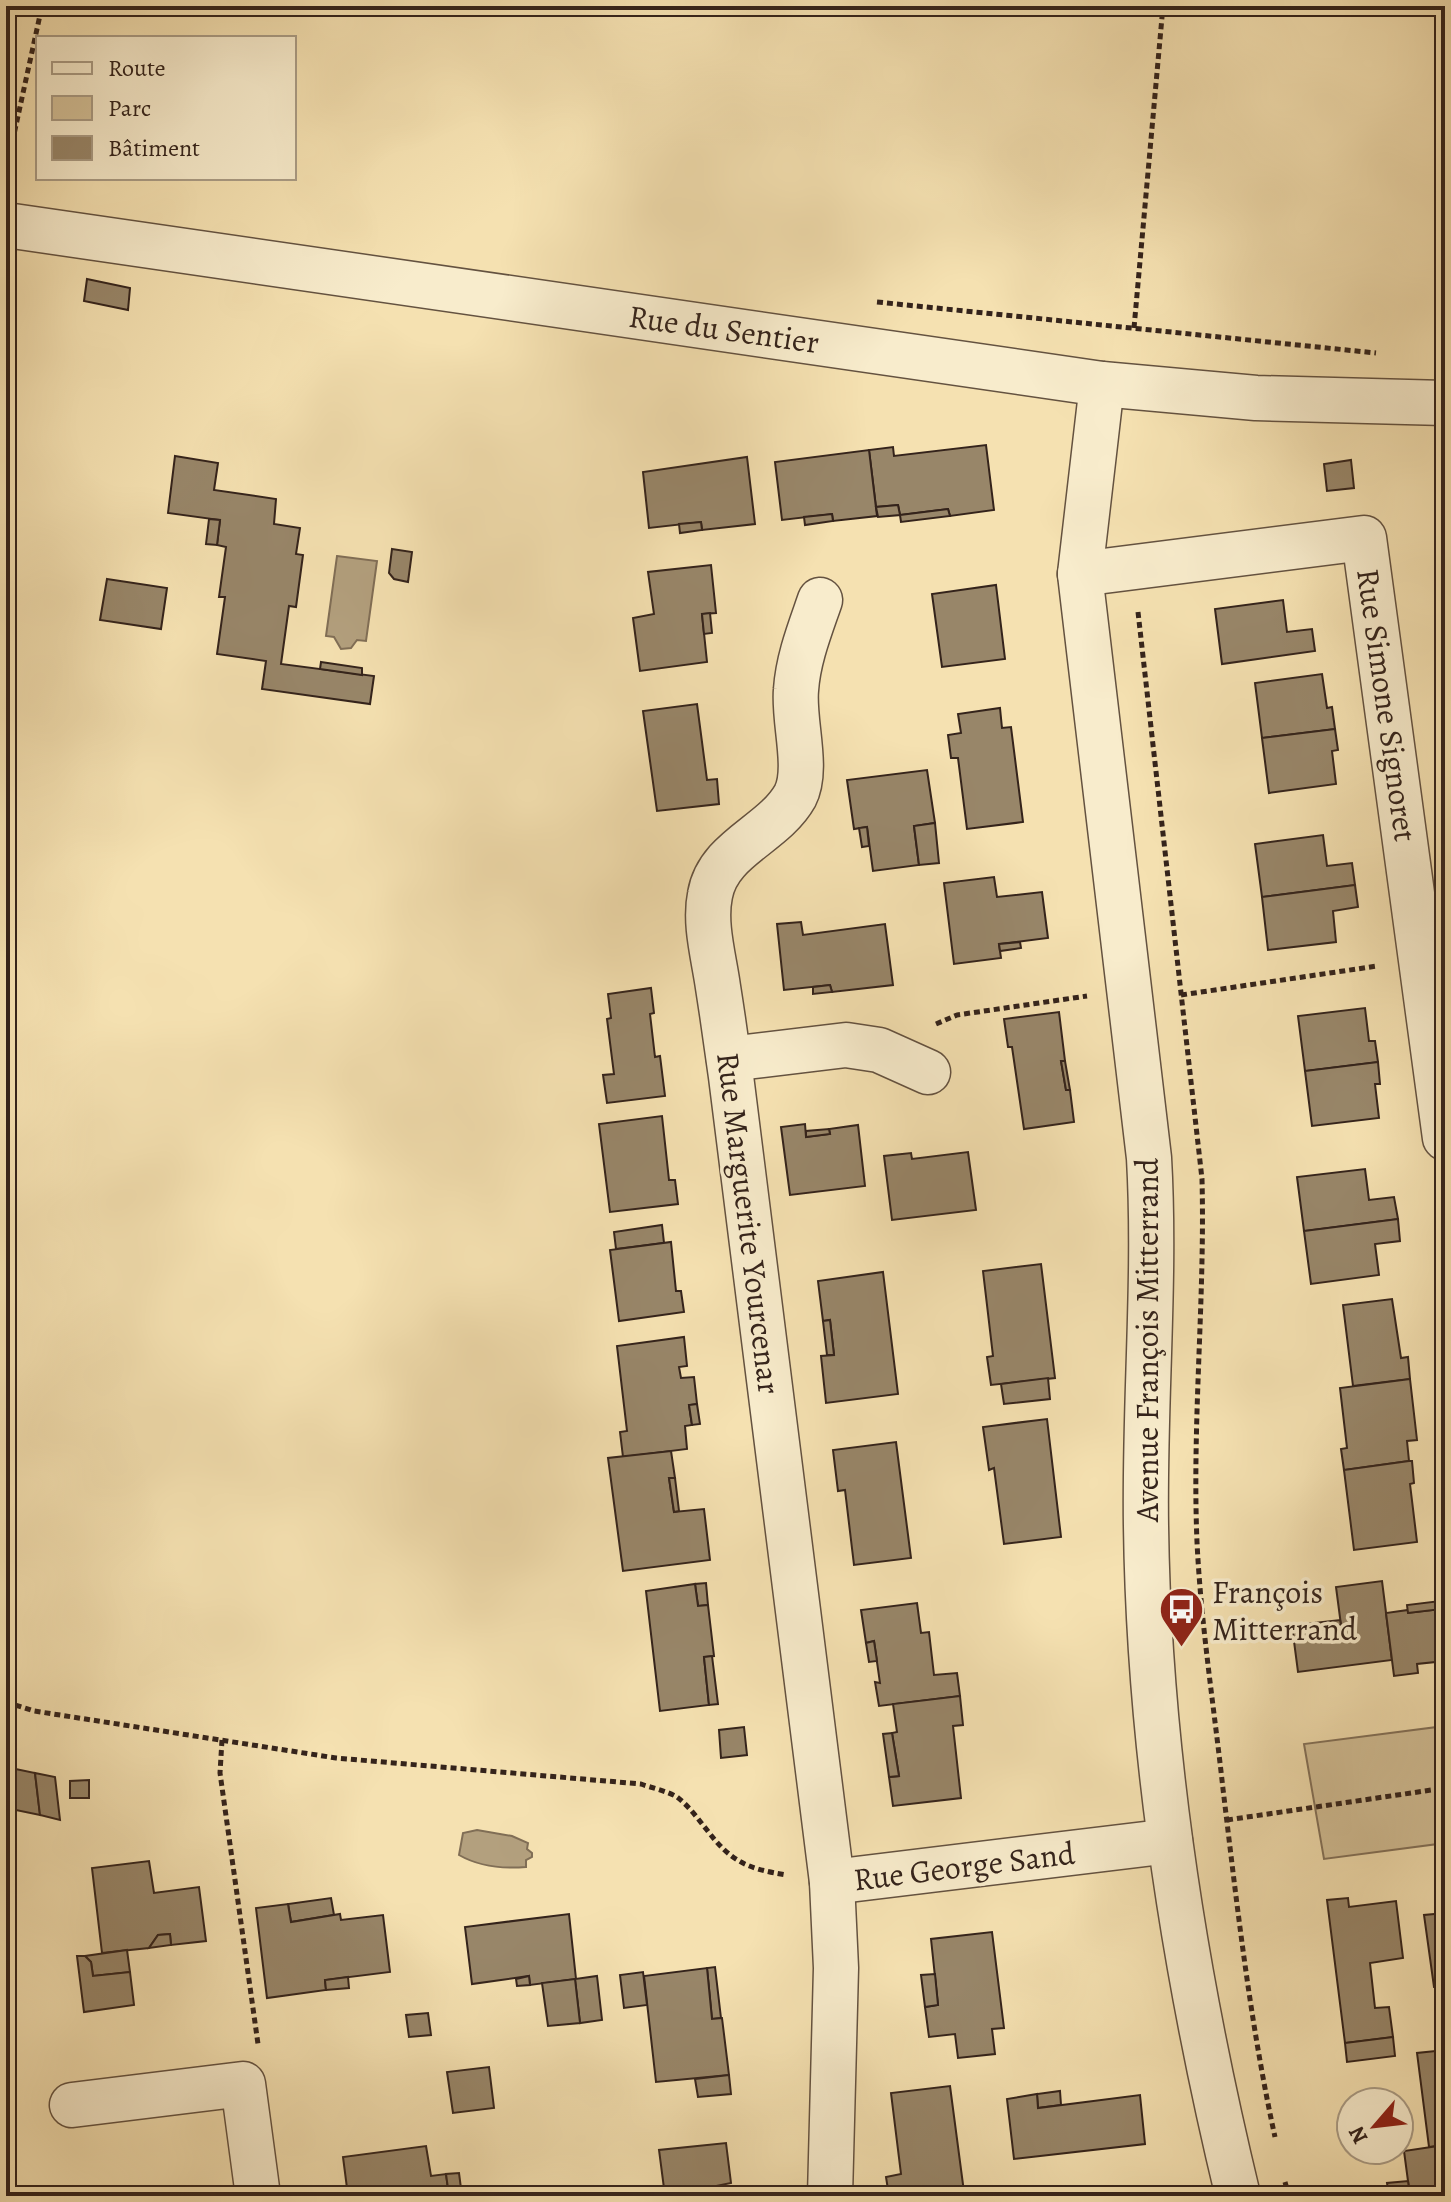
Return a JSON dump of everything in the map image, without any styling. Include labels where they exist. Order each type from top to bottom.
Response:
[{"type":"street","name":"Rue du Sentier","points":[[6,225],[1102,384],[1256,398],[1445,403]]},
{"type":"street","name":"Avenue François Mitterrand","points":[[1102,384],[1080,574],[1149,1158],[1153,1230],[1148,1317],[1146,1527],[1155,1716],[1180,1914],[1211,2084],[1238,2196]]},
{"type":"street","name":"Rue Simone Signoret","points":[[1080,574],[1364,538],[1419,964],[1445,1138]]},
{"type":"street","name":"Rue Marguerite Yourcenar","points":[[820,600],[802,654],[796,687],[795,712],[801,773],[796,794],[781,815],[733,854],[717,872],[709,896],[709,922],[729,1059],[832,1882]]},
{"type":"street","points":[[729,1059],[846,1045],[879,1050],[928,1072]]},
{"type":"street","name":"Rue George Sand","points":[[830,2196],[836,1983],[832,1882],[1170,1841]]},
{"type":"street","points":[[72,2105],[243,2084],[258,2196]]},
{"type":"path","points":[[6,171],[42,6]]},
{"type":"path","points":[[1134,328],[1163,6]]},
{"type":"path","points":[[1134,566],[1194,1092],[1202,1193],[1204,1260],[1197,1542],[1203,1613],[1227,1820],[1263,2078],[1277,2146]]},
{"type":"path","points":[[1181,995],[1419,964]]},
{"type":"path","points":[[932,1026],[957,1015],[1090,996]]},
{"type":"path","points":[[6,1702],[34,1711],[336,1758],[641,1784],[675,1796],[734,1860],[757,1871],[832,1882]]},
{"type":"path","points":[[222,1740],[220,1773],[259,2055],[243,2084]]},
{"type":"path","points":[[1227,1820],[1445,1788]]},
{"type":"path","points":[[1283,2173],[1289,2196]]},
{"type":"green space","points":[[1445,1726],[1445,1843],[1324,1859],[1304,1744]]},
{"type":"shaded area","points":[[337,556],[377,561],[366,641],[357,640],[351,648],[341,649],[334,637],[326,636]]},
{"type":"shaded area","points":[[477,1830],[512,1836],[528,1843],[527,1849],[532,1857],[526,1860],[526,1867],[491,1866],[459,1855],[463,1833]]},
{"type":"building","points":[[87,279],[130,288],[128,310],[84,301]]},
{"type":"building","points":[[6,308],[15,310],[6,359]]},
{"type":"building","points":[[986,445],[994,510],[950,516],[948,509],[900,515],[898,505],[876,507],[869,450],[893,447],[894,456]]},
{"type":"building","points":[[869,450],[877,516],[833,521],[832,514],[782,520],[775,462]]},
{"type":"building","points":[[175,456],[218,463],[214,490],[276,499],[274,524],[300,528],[296,554],[303,555],[296,607],[289,606],[281,664],[374,676],[370,704],[262,689],[266,661],[217,654],[225,597],[219,597],[226,547],[217,545],[220,520],[168,513]]},
{"type":"building","points":[[747,457],[755,524],[702,530],[701,522],[649,528],[643,472]]},
{"type":"building","points":[[1351,460],[1354,488],[1327,491],[1324,464]]},
{"type":"building","points":[[898,505],[900,515],[878,517],[876,507]]},
{"type":"building","points":[[948,509],[950,516],[901,522],[900,515]]},
{"type":"building","points":[[832,514],[833,521],[805,525],[804,517]]},
{"type":"building","points":[[209,519],[220,520],[217,545],[206,544]]},
{"type":"building","points":[[701,522],[702,530],[680,533],[679,524]]},
{"type":"building","points":[[392,549],[412,552],[408,582],[394,579],[389,573]]},
{"type":"building","points":[[711,565],[716,613],[702,614],[707,662],[640,671],[633,618],[654,614],[648,572]]},
{"type":"building","points":[[107,579],[167,588],[161,629],[100,620]]},
{"type":"building","points":[[996,585],[1005,659],[942,667],[932,594]]},
{"type":"building","points":[[1283,600],[1287,632],[1312,629],[1315,651],[1222,664],[1215,609]]},
{"type":"building","points":[[710,613],[712,633],[704,634],[702,614]]},
{"type":"building","points":[[321,662],[362,668],[362,675],[320,669]]},
{"type":"building","points":[[1322,674],[1327,708],[1332,707],[1335,729],[1262,738],[1255,683]]},
{"type":"building","points":[[697,704],[707,780],[717,779],[719,804],[657,811],[643,711]]},
{"type":"building","points":[[1000,708],[1002,728],[1011,727],[1023,822],[967,829],[958,758],[951,758],[948,735],[961,733],[958,714]]},
{"type":"building","points":[[1335,729],[1338,750],[1332,751],[1336,784],[1269,793],[1262,738]]},
{"type":"building","points":[[927,770],[935,823],[914,826],[919,865],[873,871],[867,827],[854,829],[847,780]]},
{"type":"building","points":[[935,823],[939,863],[919,865],[914,826]]},
{"type":"building","points":[[867,827],[869,846],[862,847],[859,828]]},
{"type":"building","points":[[1323,835],[1327,866],[1352,863],[1355,885],[1262,897],[1255,844]]},
{"type":"building","points":[[994,877],[997,897],[1042,892],[1048,938],[999,944],[1001,958],[954,964],[944,883]]},
{"type":"building","points":[[1355,885],[1358,907],[1333,911],[1336,942],[1268,950],[1262,897]]},
{"type":"building","points":[[801,922],[803,935],[885,924],[893,985],[832,992],[830,985],[784,990],[777,924]]},
{"type":"building","points":[[1020,942],[1021,948],[1000,951],[999,944]]},
{"type":"building","points":[[830,985],[832,992],[813,994],[813,987]]},
{"type":"building","points":[[651,988],[654,1013],[650,1014],[655,1057],[660,1056],[665,1096],[607,1103],[603,1075],[614,1074],[607,1019],[611,1018],[608,994]]},
{"type":"building","points":[[1365,1008],[1369,1041],[1375,1041],[1378,1062],[1305,1071],[1298,1016]]},
{"type":"building","points":[[1059,1012],[1065,1061],[1061,1061],[1066,1090],[1070,1090],[1074,1122],[1024,1129],[1012,1047],[1008,1047],[1004,1019]]},
{"type":"building","points":[[1061,1061],[1065,1061],[1070,1090],[1066,1090]]},
{"type":"building","points":[[1378,1062],[1380,1084],[1375,1084],[1379,1118],[1312,1126],[1305,1071]]},
{"type":"building","points":[[662,1116],[669,1180],[675,1180],[678,1204],[610,1212],[599,1124]]},
{"type":"building","points":[[805,1124],[806,1137],[830,1134],[829,1129],[858,1125],[865,1186],[790,1195],[781,1127]]},
{"type":"building","points":[[829,1129],[830,1134],[806,1137],[806,1131]]},
{"type":"building","points":[[968,1152],[976,1210],[892,1220],[884,1156],[911,1153],[912,1159]]},
{"type":"building","points":[[1365,1169],[1369,1200],[1394,1197],[1398,1219],[1304,1231],[1297,1177]]},
{"type":"building","points":[[1398,1219],[1400,1241],[1375,1244],[1379,1275],[1311,1284],[1304,1231]]},
{"type":"building","points":[[662,1225],[664,1243],[616,1249],[614,1232]]},
{"type":"building","points":[[671,1242],[676,1291],[681,1291],[684,1312],[619,1321],[610,1250]]},
{"type":"building","points":[[1041,1264],[1055,1378],[991,1385],[987,1357],[993,1356],[983,1271]]},
{"type":"building","points":[[883,1272],[898,1394],[826,1403],[821,1356],[834,1355],[830,1320],[823,1321],[818,1281]]},
{"type":"building","points":[[1392,1299],[1401,1358],[1408,1357],[1410,1379],[1353,1386],[1343,1305]]},
{"type":"building","points":[[830,1320],[834,1355],[827,1355],[823,1321]]},
{"type":"building","points":[[684,1337],[687,1366],[679,1367],[681,1378],[694,1377],[697,1404],[689,1405],[692,1425],[685,1426],[687,1449],[623,1457],[620,1432],[627,1431],[617,1346]]},
{"type":"building","points":[[1048,1378],[1050,1399],[1004,1404],[1001,1384]]},
{"type":"building","points":[[1410,1379],[1417,1440],[1407,1441],[1409,1461],[1344,1470],[1341,1449],[1347,1448],[1340,1388]]},
{"type":"building","points":[[697,1404],[700,1424],[692,1425],[689,1405]]},
{"type":"building","points":[[1047,1419],[1061,1537],[1004,1544],[994,1468],[989,1470],[983,1427]]},
{"type":"building","points":[[896,1442],[911,1558],[854,1565],[845,1490],[838,1491],[833,1450]]},
{"type":"building","points":[[671,1451],[675,1478],[669,1478],[674,1512],[704,1509],[710,1560],[623,1571],[608,1458]]},
{"type":"building","points":[[1412,1461],[1414,1483],[1410,1484],[1417,1542],[1354,1550],[1344,1470]]},
{"type":"building","points":[[669,1478],[675,1478],[679,1511],[674,1512]]},
{"type":"building","points":[[1382,1581],[1392,1660],[1298,1672],[1292,1626],[1315,1623],[1315,1629],[1341,1625],[1336,1587]]},
{"type":"building","points":[[706,1583],[708,1605],[698,1606],[695,1584]]},
{"type":"building","points":[[695,1584],[698,1606],[708,1605],[714,1656],[704,1657],[709,1705],[660,1711],[646,1591]]},
{"type":"building","points":[[1445,1600],[1445,1661],[1417,1664],[1418,1673],[1394,1676],[1386,1613],[1442,1609],[1440,1601]]},
{"type":"building","points":[[1440,1601],[1442,1609],[1408,1613],[1407,1605]]},
{"type":"building","points":[[917,1603],[921,1633],[929,1632],[934,1675],[957,1673],[960,1696],[879,1706],[875,1682],[880,1683],[874,1641],[866,1643],[861,1610]]},
{"type":"building","points":[[1340,1620],[1341,1625],[1315,1629],[1315,1623]]},
{"type":"building","points":[[874,1641],[877,1661],[869,1662],[866,1643]]},
{"type":"building","points":[[712,1656],[718,1704],[709,1705],[704,1657]]},
{"type":"building","points":[[960,1696],[963,1725],[953,1726],[961,1798],[893,1806],[889,1777],[899,1776],[892,1733],[897,1732],[893,1704]]},
{"type":"building","points":[[744,1727],[747,1755],[721,1758],[719,1730]]},
{"type":"building","points":[[892,1733],[899,1776],[889,1777],[883,1734]]},
{"type":"building","points":[[6,1767],[35,1773],[40,1815],[6,1808]]},
{"type":"building","points":[[35,1773],[55,1777],[60,1820],[40,1815]]},
{"type":"building","points":[[89,1780],[89,1798],[70,1798],[70,1781]]},
{"type":"building","points":[[149,1861],[154,1893],[199,1887],[206,1941],[171,1945],[170,1934],[158,1935],[149,1948],[102,1953],[92,1868]]},
{"type":"building","points":[[331,1898],[334,1915],[291,1922],[288,1904]]},
{"type":"building","points":[[1348,1898],[1349,1907],[1396,1901],[1403,1958],[1370,1963],[1375,2008],[1389,2007],[1393,2037],[1345,2043],[1327,1900]]},
{"type":"building","points":[[288,1904],[291,1922],[340,1914],[341,1920],[383,1915],[390,1972],[325,1980],[326,1990],[267,1998],[256,1908]]},
{"type":"building","points":[[1445,1913],[1445,1986],[1434,1987],[1424,1915]]},
{"type":"building","points":[[569,1914],[576,1979],[530,1985],[529,1976],[472,1984],[465,1927]]},
{"type":"building","points":[[992,1932],[1004,2028],[992,2029],[995,2054],[958,2058],[955,2034],[929,2037],[925,2007],[938,2005],[931,1939]]},
{"type":"building","points":[[170,1934],[171,1945],[149,1948],[158,1935]]},
{"type":"building","points":[[127,1950],[130,1972],[93,1976],[91,1962],[85,1956]]},
{"type":"building","points":[[77,1956],[85,1956],[91,1962],[93,1976],[130,1972],[134,2005],[84,2012]]},
{"type":"building","points":[[715,1967],[721,2018],[712,2019],[707,1968]]},
{"type":"building","points":[[707,1968],[712,2019],[722,2018],[729,2075],[656,2082],[644,1976]]},
{"type":"building","points":[[643,1972],[647,2005],[624,2008],[620,1975]]},
{"type":"building","points":[[935,1974],[938,2005],[925,2007],[921,1975]]},
{"type":"building","points":[[529,1976],[530,1985],[517,1986],[516,1979]]},
{"type":"building","points":[[597,1976],[602,2020],[580,2023],[575,1979]]},
{"type":"building","points":[[348,1977],[349,1988],[326,1990],[325,1980]]},
{"type":"building","points":[[575,1979],[580,2023],[548,2026],[542,1983]]},
{"type":"building","points":[[428,2013],[431,2035],[409,2037],[406,2015]]},
{"type":"building","points":[[1393,2037],[1395,2056],[1347,2062],[1345,2043]]},
{"type":"building","points":[[1445,2050],[1445,2145],[1429,2147],[1417,2053]]},
{"type":"building","points":[[489,2067],[494,2108],[453,2113],[447,2072]]},
{"type":"building","points":[[729,2075],[731,2094],[698,2097],[695,2079]]},
{"type":"building","points":[[950,2086],[964,2192],[937,2196],[889,2196],[886,2177],[901,2174],[891,2093]]},
{"type":"building","points":[[1060,2091],[1061,2105],[1038,2108],[1037,2094]]},
{"type":"building","points":[[1037,2094],[1038,2108],[1140,2095],[1145,2144],[1014,2159],[1007,2099]]},
{"type":"building","points":[[726,2143],[731,2183],[716,2186],[717,2196],[665,2196],[659,2150]]},
{"type":"building","points":[[1445,2145],[1445,2196],[1410,2196],[1406,2166],[1415,2166],[1415,2149]]},
{"type":"building","points":[[426,2146],[431,2176],[446,2174],[449,2196],[348,2196],[343,2157]]},
{"type":"building","points":[[459,2173],[462,2196],[449,2196],[446,2174]]},
{"type":"building","points":[[1408,2181],[1410,2196],[1389,2196],[1387,2183]]},
{"type":"place","name":"François Mitterrand","points":[[1181,1649]]}]
